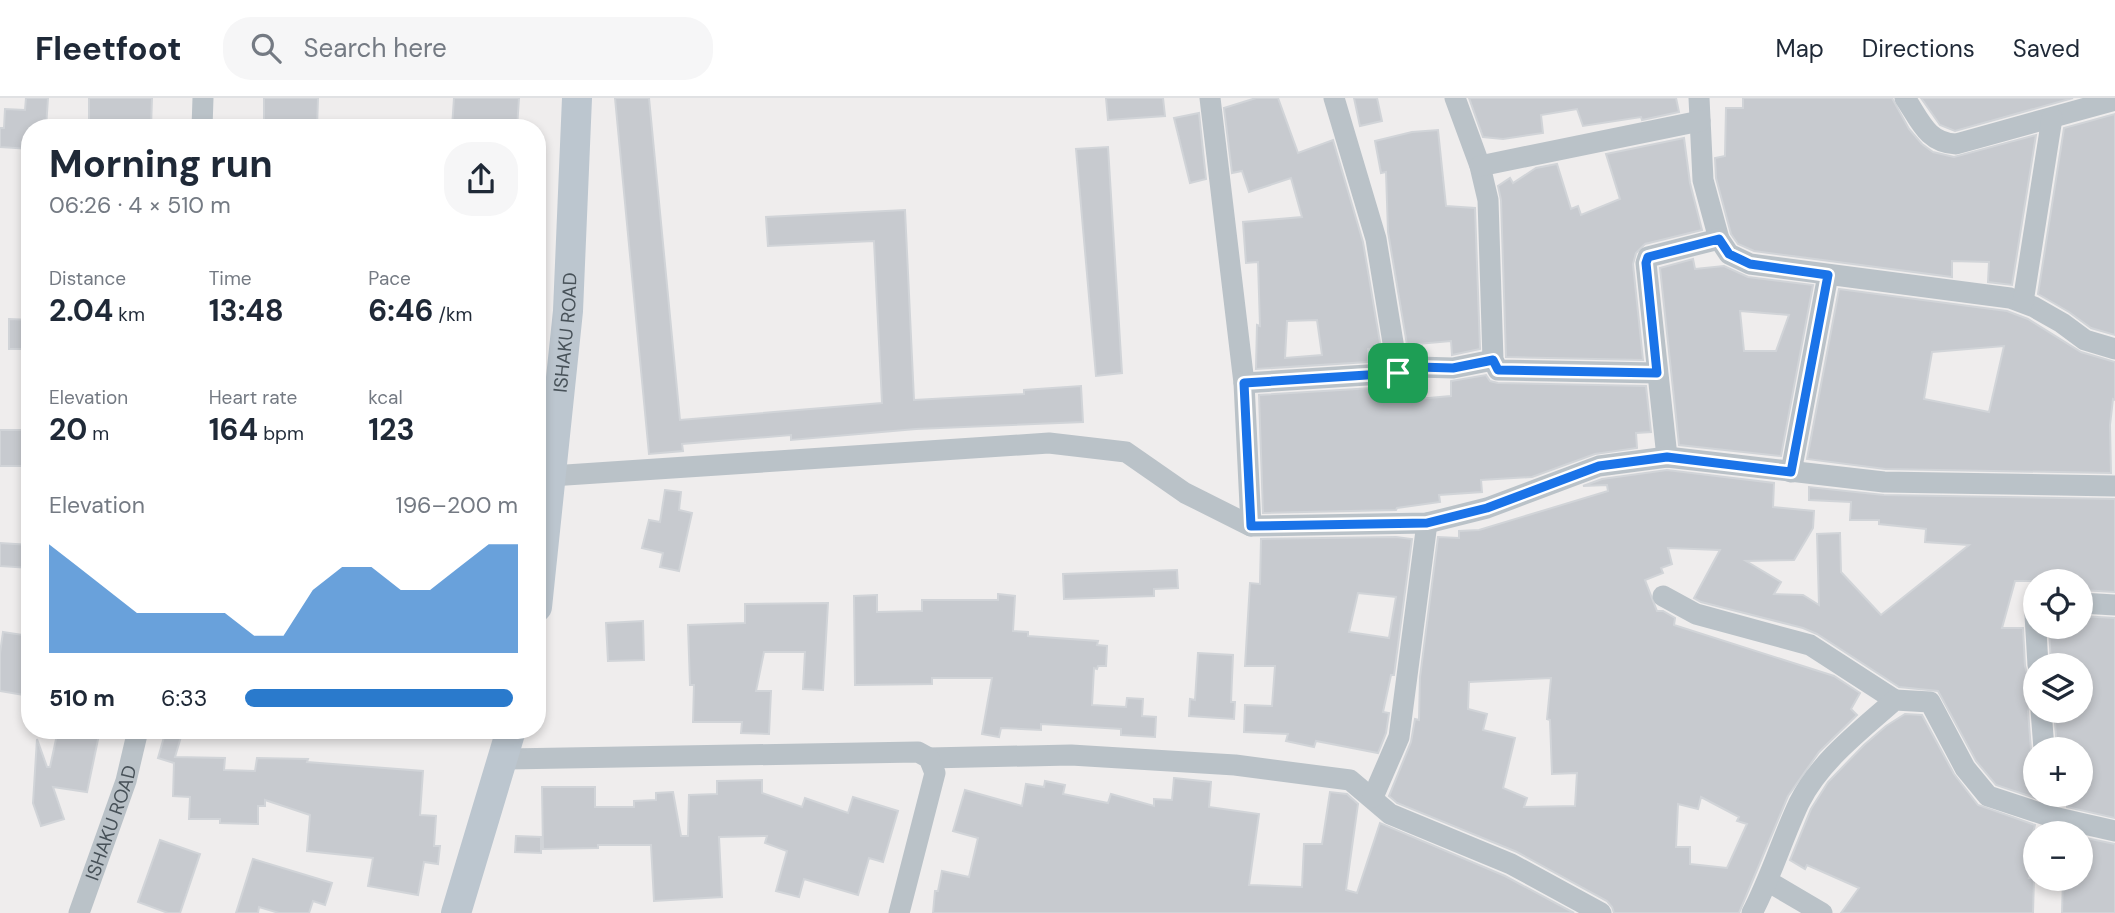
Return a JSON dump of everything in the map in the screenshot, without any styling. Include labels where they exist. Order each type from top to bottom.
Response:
[{"type":"street","points":[[202,119],[203,98]]},
{"type":"street","name":"ISHAKU ROAD","points":[[546,522],[568,311],[578,98]]},
{"type":"street","points":[[1210,98],[1244,383],[1251,526]]},
{"type":"street","points":[[1334,98],[1376,239],[1398,373]]},
{"type":"street","points":[[1455,98],[1480,166],[1488,201],[1493,360],[1498,370],[1657,373]]},
{"type":"street","points":[[1699,98],[1703,180],[1719,239],[1729,254],[1750,264],[2010,298],[2062,323],[2085,340],[2115,349]]},
{"type":"street","points":[[1905,98],[1931,136],[1942,144],[1956,144],[2115,100]]},
{"type":"street","points":[[2023,302],[2052,118]]},
{"type":"street","points":[[1480,166],[1700,121]]},
{"type":"street","points":[[1667,457],[1646,263],[1648,257],[1719,239]]},
{"type":"street","points":[[1791,472],[1828,275]]},
{"type":"street","points":[[1244,383],[1398,373],[1417,367],[1453,368],[1493,360]]},
{"type":"street","points":[[551,475],[1049,443],[1126,452],[1185,493],[1251,526],[1427,523],[1487,508],[1599,466],[1667,457],[1884,482],[2115,486]]},
{"type":"street","points":[[1373,797],[1398,737],[1427,523]]},
{"type":"street","points":[[1663,596],[1696,614],[1810,645],[1895,700],[1930,702],[1965,768],[1988,796],[2049,816],[2115,831]]},
{"type":"street","points":[[2093,603],[2115,604]]},
{"type":"street","points":[[1752,913],[1769,881],[1800,802],[1833,755],[1895,700]]},
{"type":"street","name":"ISHAKU ROAD","points":[[79,913],[127,780],[136,739]]},
{"type":"street","points":[[456,913],[510,739]]},
{"type":"street","points":[[504,759],[918,752],[929,758],[1071,755],[1234,765],[1350,779],[1390,814],[1511,864],[1601,913]]},
{"type":"street","points":[[899,913],[935,773],[929,758]]},
{"type":"street","points":[[2048,807],[2049,816]]},
{"type":"street","points":[[1769,881],[1822,913]]},
{"type":"building","points":[[26,98],[48,98],[47,119],[21,119],[21,148],[0,147],[0,128],[4,128],[5,109],[25,110]]},
{"type":"building","points":[[89,98],[152,98],[151,119],[89,119]]},
{"type":"building","points":[[264,98],[318,98],[317,119],[264,119]]},
{"type":"building","points":[[454,98],[519,98],[518,119],[453,119]]},
{"type":"building","points":[[615,98],[649,98],[680,420],[882,403],[874,241],[768,246],[766,217],[905,210],[914,400],[1024,394],[1024,390],[1081,386],[1083,422],[916,429],[791,440],[791,435],[682,444],[683,451],[649,454]]},
{"type":"building","points":[[1106,98],[1163,98],[1165,116],[1108,120]]},
{"type":"building","points":[[1256,98],[1278,98],[1298,153],[1333,140],[1363,242],[1381,348],[1368,349],[1368,362],[1256,369],[1257,325],[1260,326],[1258,262],[1246,263],[1243,222],[1302,217],[1291,178],[1249,192],[1242,171],[1232,173],[1224,108]],"holes":[[[1317,320],[1322,355],[1285,358],[1287,321]]]},
{"type":"building","points":[[1354,98],[1377,98],[1382,121],[1360,126]]},
{"type":"building","points":[[1469,98],[1676,98],[1679,112],[1642,120],[1641,117],[1583,126],[1577,109],[1541,115],[1543,133],[1503,139],[1483,137]]},
{"type":"building","points":[[1743,98],[1892,98],[1909,129],[1922,144],[1933,152],[1954,157],[2036,135],[2012,285],[1988,282],[1989,262],[1952,261],[1952,277],[1754,251],[1738,244],[1731,234],[1716,178],[1715,158],[1725,156],[1726,108],[1743,108]]},
{"type":"building","points":[[1921,98],[2073,98],[1955,131],[1940,125]]},
{"type":"building","points":[[1199,113],[1206,179],[1190,183],[1174,118]]},
{"type":"building","points":[[2115,114],[2115,335],[2091,328],[2038,294],[2064,128]]},
{"type":"building","points":[[1438,130],[1446,206],[1475,208],[1480,349],[1452,355],[1451,341],[1407,345],[1388,232],[1386,172],[1381,173],[1375,141],[1412,132]]},
{"type":"building","points":[[1684,138],[1690,183],[1702,230],[1645,244],[1636,253],[1633,264],[1643,360],[1506,357],[1501,200],[1498,186],[1510,178],[1513,183],[1536,168],[1557,164],[1571,209],[1578,206],[1581,215],[1620,199],[1606,154]]},
{"type":"building","points":[[1108,147],[1122,373],[1096,376],[1076,149]]},
{"type":"building","points":[[1693,259],[1695,269],[1724,266],[1748,277],[1813,285],[1781,456],[1679,445],[1660,268]],"holes":[[[1740,311],[1789,315],[1776,351],[1744,351]]]},
{"type":"building","points":[[1839,289],[2007,311],[2028,319],[2081,352],[2115,362],[2115,400],[2113,399],[2110,425],[2111,473],[1885,469],[1807,459]],"holes":[[[2004,346],[1989,412],[1924,399],[1932,352]]]},
{"type":"building","points":[[9,319],[21,320],[21,349],[9,349]]},
{"type":"building","points":[[1486,375],[1490,381],[1498,383],[1646,386],[1651,432],[1636,433],[1637,448],[1595,454],[1532,477],[1481,480],[1482,492],[1439,495],[1440,502],[1396,510],[1263,513],[1259,395],[1373,388],[1417,389],[1417,399],[1451,396],[1451,381]]},
{"type":"building","points":[[0,430],[21,430],[21,466],[0,466]]},
{"type":"building","points":[[1667,470],[1774,483],[1773,507],[1814,511],[1813,528],[1794,560],[1746,561],[1781,582],[1774,594],[1803,595],[1819,605],[1817,534],[1840,533],[1841,572],[1881,615],[1969,545],[1925,542],[1926,529],[1879,524],[1879,520],[1850,520],[1851,502],[1809,500],[1809,487],[1884,495],[2115,499],[2115,592],[2093,591],[2093,569],[2023,569],[2023,581],[2015,581],[2002,628],[2023,628],[2023,723],[2029,723],[2030,737],[2023,737],[2023,794],[1996,785],[1976,761],[1938,691],[1899,687],[1817,634],[1803,628],[1701,602],[1694,598],[1720,550],[1668,548],[1672,564],[1661,568],[1663,573],[1645,580],[1657,611],[1663,611],[1675,618],[1674,625],[1834,676],[1860,693],[1851,709],[1857,715],[1819,752],[1788,796],[1739,913],[1614,913],[1607,901],[1517,852],[1397,803],[1389,796],[1411,742],[1415,719],[1419,720],[1420,677],[1438,537],[1459,538],[1459,531],[1479,530],[1608,491],[1607,485],[1583,486],[1602,479]],"holes":[[[1551,678],[1547,719],[1550,720],[1552,774],[1577,773],[1575,806],[1524,807],[1527,798],[1503,788],[1515,738],[1483,730],[1487,714],[1468,709],[1469,682]],[[1701,797],[1739,817],[1737,821],[1747,824],[1727,868],[1690,864],[1690,847],[1676,847],[1678,804],[1698,809]]]},
{"type":"building","points":[[665,490],[681,492],[679,510],[692,513],[679,571],[660,567],[663,553],[642,548],[649,520],[660,522]]},
{"type":"building","points":[[1261,539],[1412,539],[1394,675],[1391,675],[1383,712],[1389,713],[1386,733],[1378,753],[1316,741],[1314,747],[1286,741],[1288,734],[1244,732],[1245,705],[1272,706],[1275,666],[1245,666],[1250,583],[1260,584]],"holes":[[[1358,593],[1396,597],[1389,638],[1349,632]]]},
{"type":"building","points":[[0,543],[21,544],[21,567],[0,566]]},
{"type":"building","points":[[1177,570],[1178,588],[1154,589],[1154,596],[1064,599],[1063,574]]},
{"type":"building","points":[[998,594],[1015,596],[1013,631],[1028,632],[1028,636],[1098,641],[1097,645],[1107,646],[1106,666],[1094,668],[1092,705],[1126,707],[1127,698],[1143,699],[1142,716],[1156,717],[1155,737],[1121,735],[1121,729],[1041,724],[1041,730],[1001,728],[999,737],[982,734],[992,678],[932,678],[932,684],[855,685],[854,596],[877,595],[877,612],[922,611],[922,600],[998,600]]},
{"type":"building","points":[[828,603],[823,690],[803,689],[805,652],[764,652],[756,691],[771,691],[769,734],[741,733],[742,722],[693,722],[694,685],[690,685],[688,625],[745,623],[745,604]]},
{"type":"building","points":[[2093,617],[2115,618],[2115,818],[2067,807],[2093,807],[2093,737],[2056,737],[2055,723],[2093,723],[2093,653],[2050,653],[2050,639],[2093,639]]},
{"type":"building","points":[[643,621],[644,660],[608,661],[606,623]]},
{"type":"building","points":[[3,632],[21,635],[21,694],[0,691]]},
{"type":"building","points":[[1198,653],[1233,655],[1231,702],[1235,702],[1234,719],[1189,716],[1190,699],[1195,700]]},
{"type":"building","points":[[1905,714],[1922,715],[1954,774],[1978,805],[2024,821],[2023,891],[2034,891],[2033,913],[1841,913],[1859,888],[1807,865],[1805,869],[1790,860],[1811,809],[1828,782],[1886,726]]},
{"type":"building","points":[[37,739],[47,767],[50,767],[56,739],[98,739],[87,792],[53,787],[64,819],[41,826],[33,803]]},
{"type":"building","points":[[163,739],[180,739],[175,757],[225,758],[224,770],[255,771],[257,758],[308,759],[307,762],[423,771],[420,815],[436,816],[434,846],[440,846],[438,864],[424,862],[418,895],[368,886],[373,858],[307,851],[310,815],[265,800],[265,806],[258,806],[258,824],[220,823],[220,819],[189,819],[190,797],[173,796],[174,763],[158,758]]},
{"type":"building","points":[[1174,778],[1211,782],[1209,807],[1259,814],[1249,885],[1302,887],[1304,844],[1322,844],[1330,792],[1347,794],[1358,804],[1346,890],[1357,893],[1380,823],[1505,876],[1574,913],[933,913],[935,891],[938,891],[942,871],[969,877],[978,838],[953,831],[965,790],[1022,806],[1026,784],[1044,787],[1045,781],[1065,785],[1063,794],[1108,803],[1111,794],[1154,806],[1154,799],[1172,800]]},
{"type":"building","points":[[762,780],[762,793],[802,807],[805,798],[848,813],[853,797],[898,811],[883,862],[869,858],[858,895],[804,879],[799,897],[776,891],[787,851],[765,843],[767,836],[719,837],[722,897],[654,901],[651,845],[543,849],[542,787],[595,787],[595,807],[634,807],[634,801],[656,800],[656,793],[673,792],[681,836],[688,836],[689,795],[717,794],[717,781]]},
{"type":"building","points":[[516,836],[541,837],[541,853],[515,852]]},
{"type":"building","points":[[2093,839],[2115,844],[2115,913],[2062,913],[2063,891],[2093,891]]},
{"type":"building","points":[[160,840],[200,854],[180,913],[168,913],[138,902]]},
{"type":"building","points":[[253,859],[332,883],[325,905],[313,901],[309,913],[279,913],[259,907],[258,913],[236,913]]},
{"type":"route","points":[[1719,239],[1729,254],[1750,264],[1828,275],[1791,472],[1667,457],[1648,458],[1599,466],[1487,508],[1427,523],[1251,526],[1244,383],[1398,373],[1417,367],[1453,368],[1493,360],[1498,370],[1657,373],[1646,263],[1648,257],[1719,239]]}]
